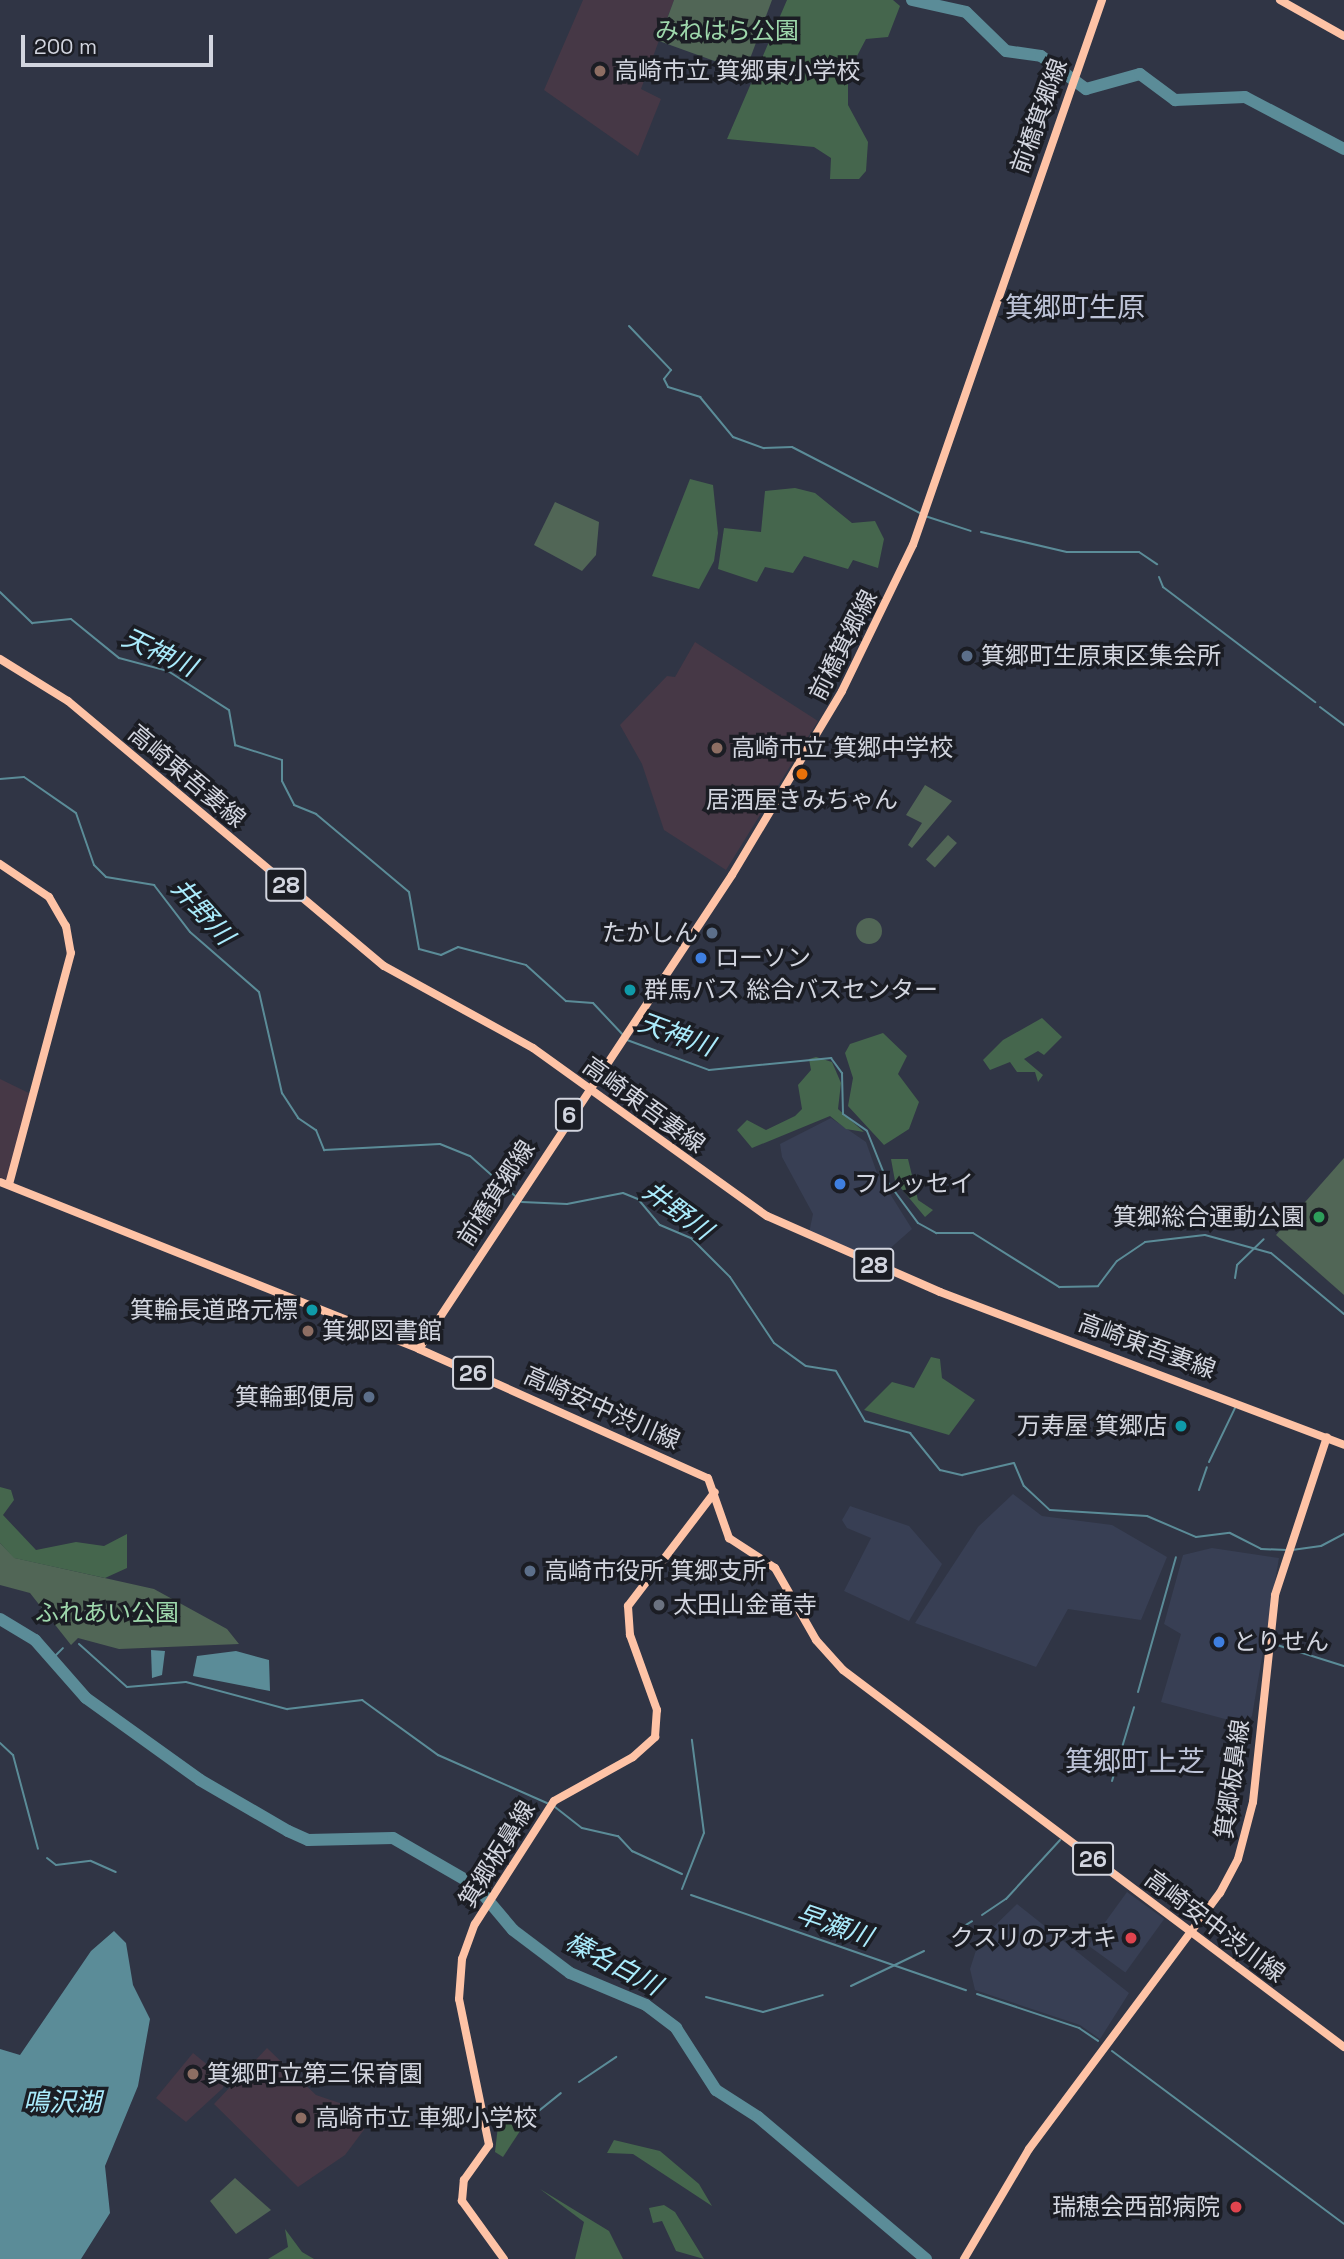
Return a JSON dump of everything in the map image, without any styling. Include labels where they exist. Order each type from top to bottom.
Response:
[{"type":"main road","name":"前橋箕郷線","points":[[419,1349],[587,1088],[732,876],[842,691],[924,514],[1102,0]]},
{"type":"main road","points":[[1280,0],[1344,36]]},
{"type":"main road","name":"高崎東吾妻線","points":[[0,659],[68,701],[384,966],[515,1037],[793,1229],[940,1292],[1344,1445]]},
{"type":"main road","name":"高崎安中渋川線","points":[[0,864],[49,897],[66,926],[71,953],[4,1183],[419,1349],[660,1452],[708,1478],[729,1538],[775,1568],[838,1665],[1344,2047]]},
{"type":"main road","name":"箕郷板鼻線","points":[[964,2259],[1029,2148],[1225,1884],[1246,1840],[1268,1630],[1290,1543],[1327,1437]]},
{"type":"main road","name":"箕郷板鼻線","points":[[503,2259],[462,2202],[464,2180],[489,2145],[459,1999],[462,1959],[477,1921],[554,1801],[633,1757],[655,1737],[657,1710],[630,1635],[628,1606],[715,1492]]},
{"type":"shaded area","name":"高崎市立 箕郷東小学校","points":[[583,0],[674,0],[641,89],[661,99],[638,156],[544,90]]},
{"type":"shaded area","points":[[787,0],[893,0],[900,6],[888,37],[866,39],[848,73],[848,105],[868,142],[866,171],[859,179],[830,179],[831,158],[814,147],[727,139]]},
{"type":"shaded area","points":[[690,479],[713,485],[718,533],[714,561],[699,589],[652,576]]},
{"type":"shaded area","points":[[795,488],[815,493],[852,523],[875,521],[884,539],[878,568],[853,560],[848,569],[804,556],[793,573],[765,567],[757,582],[718,569],[724,528],[761,532],[765,491]]},
{"type":"shaded area","name":"高崎市立 箕郷中学校","points":[[695,642],[818,721],[726,870],[664,830],[642,764],[620,725],[667,676],[675,677]]},
{"type":"shaded area","points":[[1042,1018],[1062,1037],[1044,1055],[1038,1051],[1024,1059],[1043,1075],[1038,1082],[1035,1072],[1017,1072],[1010,1062],[990,1070],[983,1060],[1003,1040]]},
{"type":"shaded area","points":[[883,1033],[907,1056],[898,1074],[919,1102],[909,1129],[884,1145],[848,1106],[853,1078],[845,1053],[850,1044]]},
{"type":"shaded area","points":[[816,1057],[832,1062],[841,1083],[838,1109],[864,1132],[846,1129],[830,1116],[752,1148],[737,1130],[747,1120],[766,1130],[795,1116],[802,1109],[798,1085],[811,1070],[809,1059]]},
{"type":"shaded area","points":[[0,1079],[33,1095],[6,1180],[0,1177]]},
{"type":"shaded area","name":"フレッセイ","points":[[831,1118],[866,1142],[877,1173],[912,1229],[878,1259],[809,1233],[813,1214],[782,1157],[780,1144]]},
{"type":"shaded area","points":[[891,1159],[908,1159],[918,1200],[933,1210],[925,1217],[895,1181]]},
{"type":"shaded area","points":[[931,1357],[940,1359],[942,1378],[975,1400],[949,1435],[864,1410],[892,1382],[914,1388]]},
{"type":"shaded area","points":[[0,1487],[11,1490],[14,1500],[3,1515],[36,1550],[76,1542],[104,1546],[127,1534],[127,1568],[105,1578],[14,1558],[0,1543]]},
{"type":"shaded area","points":[[1013,1494],[1042,1516],[1112,1525],[1167,1557],[1141,1620],[1068,1609],[1036,1667],[915,1623],[978,1527]]},
{"type":"shaded area","points":[[850,1506],[909,1526],[942,1564],[909,1621],[844,1591],[871,1538],[847,1528],[842,1520]]},
{"type":"shaded area","name":"とりせん","points":[[1212,1548],[1279,1558],[1252,1716],[1244,1724],[1161,1702],[1181,1634],[1164,1624],[1183,1555]]},
{"type":"shaded area","points":[[1127,1892],[1164,1919],[1125,1972],[1088,1945]]},
{"type":"shaded area","points":[[1017,1904],[1129,1993],[1100,2039],[1080,2025],[975,1990],[970,1969],[979,1941]]},
{"type":"shaded area","name":"高崎市立 車郷小学校","points":[[267,2048],[316,2095],[375,2115],[345,2155],[298,2187],[214,2104]]},
{"type":"shaded area","points":[[193,2053],[225,2079],[223,2088],[186,2122],[156,2098]]},
{"type":"shaded area","points":[[499,2117],[522,2128],[503,2157],[495,2152]]},
{"type":"shaded area","points":[[614,2140],[660,2151],[699,2184],[712,2206],[633,2154],[607,2153]]},
{"type":"shaded area","points":[[540,2189],[609,2231],[623,2259],[575,2259],[584,2222]]},
{"type":"shaded area","points":[[664,2205],[675,2212],[704,2259],[676,2251],[662,2221],[653,2223],[649,2208]]},
{"type":"shaded area","points":[[285,2229],[302,2252],[314,2259],[268,2259],[288,2247]]},
{"type":"green space","name":"みねはら公園","points":[[674,0],[772,0],[745,72],[659,41]]},
{"type":"green space","points":[[555,502],[599,522],[596,555],[582,571],[534,545]]},
{"type":"green space","points":[[925,785],[952,801],[912,848],[908,845],[922,823],[906,815]]},
{"type":"green space","points":[[948,835],[957,843],[935,868],[926,860]]},
{"type":"green space","points":[[869,918],[878,922],[882,931],[878,940],[869,944],[860,940],[856,931],[860,922]]},
{"type":"green space","name":"箕郷総合運動公園","points":[[1344,1158],[1344,1295],[1276,1235]]},
{"type":"green space","name":"ふれあい公園","points":[[0,1543],[15,1558],[154,1589],[227,1629],[239,1644],[119,1649],[78,1638],[71,1645],[30,1593],[0,1585]]},
{"type":"green space","points":[[235,2178],[271,2210],[236,2234],[210,2201]]},
{"type":"water","points":[[151,1650],[165,1651],[162,1675],[152,1678]]},
{"type":"water","points":[[236,1651],[269,1660],[270,1691],[193,1676],[197,1656]]},
{"type":"water","name":"鳴沢湖","points":[[114,1931],[126,1943],[133,1985],[150,2019],[138,2086],[105,2166],[110,2213],[81,2259],[0,2259],[0,2049],[20,2055],[91,1951]]},
{"type":"waterway","points":[[912,0],[966,12],[1006,51],[1041,56],[1086,89],[1140,74],[1175,100],[1245,97],[1344,149]]},
{"type":"waterway","points":[[629,326],[671,370],[664,379],[668,387],[700,397],[733,437],[764,448],[792,447],[920,513]]},
{"type":"waterway","points":[[925,516],[971,531]]},
{"type":"waterway","points":[[981,532],[1067,552],[1139,552],[1157,564]]},
{"type":"waterway","points":[[1159,577],[1163,587],[1315,702]]},
{"type":"waterway","name":"天神川","points":[[0,592],[32,623],[71,619],[119,658],[168,671],[229,710],[235,745],[282,760],[282,781],[294,805],[316,814],[409,892],[419,949],[441,955],[458,947],[526,965],[566,1001],[593,1003],[624,1036]]},
{"type":"waterway","points":[[1320,707],[1344,725]]},
{"type":"waterway","name":"井野川","points":[[0,779],[24,777],[76,813],[94,865],[106,877],[154,885],[190,932],[259,992],[282,1093],[298,1118],[316,1130],[324,1150],[440,1144],[470,1156],[515,1196]]},
{"type":"waterway","name":"天神川","points":[[627,1040],[709,1070],[831,1058],[842,1073],[843,1114],[867,1131],[887,1181],[918,1223],[936,1233],[973,1233],[1059,1287],[1098,1286],[1117,1261],[1145,1242],[1205,1235],[1271,1253],[1344,1314]]},
{"type":"waterway","name":"井野川","points":[[522,1202],[567,1204],[623,1193],[638,1199],[660,1225],[691,1238],[730,1277],[774,1343],[806,1366],[836,1371],[865,1421],[910,1433],[940,1470],[962,1475],[1014,1463],[1024,1486],[1050,1510],[1147,1516],[1196,1537],[1230,1533],[1261,1549],[1287,1550]]},
{"type":"waterway","points":[[1235,1278],[1237,1265],[1264,1239]]},
{"type":"waterway","points":[[1209,1462],[1236,1406]]},
{"type":"waterway","points":[[1199,1490],[1207,1467]]},
{"type":"waterway","name":"井野川","points":[[1292,1550],[1321,1546],[1344,1534]]},
{"type":"waterway","points":[[1138,1692],[1176,1557]]},
{"type":"waterway","name":"榛名白川","points":[[0,1619],[35,1640],[86,1698],[200,1780],[288,1831],[308,1840],[393,1838],[476,1886],[513,1930],[570,1973],[646,2005],[676,2028],[716,2090],[758,2117],[926,2259]]},
{"type":"waterway","points":[[79,1644],[127,1687],[186,1682],[287,1709],[362,1700],[438,1755],[547,1803]]},
{"type":"waterway","points":[[1277,1645],[1344,1666]]},
{"type":"waterway","points":[[53,1658],[63,1648]]},
{"type":"waterway","points":[[1112,1781],[1134,1707]]},
{"type":"waterway","name":"早瀬川","points":[[682,1889],[704,1833],[692,1740]]},
{"type":"waterway","points":[[0,1743],[13,1755],[38,1849]]},
{"type":"waterway","points":[[555,1807],[582,1828],[618,1836],[632,1851],[682,1874]]},
{"type":"waterway","points":[[982,1915],[1006,1899],[1060,1840]]},
{"type":"waterway","points":[[47,1858],[56,1865],[91,1861],[116,1872]]},
{"type":"waterway","name":"早瀬川","points":[[691,1895],[966,1990]]},
{"type":"waterway","points":[[950,1935],[972,1921]]},
{"type":"waterway","points":[[851,1986],[924,1951]]},
{"type":"waterway","name":"早瀬川","points":[[977,1994],[1079,2028],[1098,2041]]},
{"type":"waterway","points":[[706,1997],[763,2012],[823,1995]]},
{"type":"waterway","name":"早瀬川","points":[[1112,2051],[1344,2224]]},
{"type":"waterway","points":[[579,2082],[616,2057]]},
{"type":"waterway","points":[[525,2122],[561,2093]]},
{"type":"place","name":"高崎市立 箕郷東小学校","points":[[600,71]]},
{"type":"place","name":"箕郷町生原東区集会所","points":[[967,656]]},
{"type":"place","name":"高崎市立 箕郷中学校","points":[[717,748]]},
{"type":"place","name":"居酒屋きみちゃん","points":[[802,774]]},
{"type":"place","name":"たかしん","points":[[712,933]]},
{"type":"place","name":"ローソン","points":[[701,958]]},
{"type":"place","name":"群馬バス 総合バスセンター","points":[[630,990]]},
{"type":"place","name":"フレッセイ","points":[[840,1184]]},
{"type":"place","name":"箕郷総合運動公園","points":[[1319,1217]]},
{"type":"place","name":"箕輪長道路元標","points":[[312,1310]]},
{"type":"place","name":"箕郷図書館","points":[[308,1331]]},
{"type":"place","name":"箕輪郵便局","points":[[369,1397]]},
{"type":"place","name":"万寿屋 箕郷店","points":[[1181,1426]]},
{"type":"place","name":"高崎市役所 箕郷支所","points":[[530,1571]]},
{"type":"place","name":"太田山金竜寺","points":[[659,1605]]},
{"type":"place","name":"とりせん","points":[[1219,1642]]},
{"type":"place","name":"クスリのアオキ","points":[[1131,1938]]},
{"type":"place","name":"箕郷町立第三保育園","points":[[193,2074]]},
{"type":"place","name":"高崎市立 車郷小学校","points":[[301,2118]]},
{"type":"place","name":"瑞穂会西部病院","points":[[1236,2207]]},
{"type":"district","name":"箕郷町生原","points":[[1075,307]]},
{"type":"district","name":"箕郷町上芝","points":[[1135,1761]]}]
